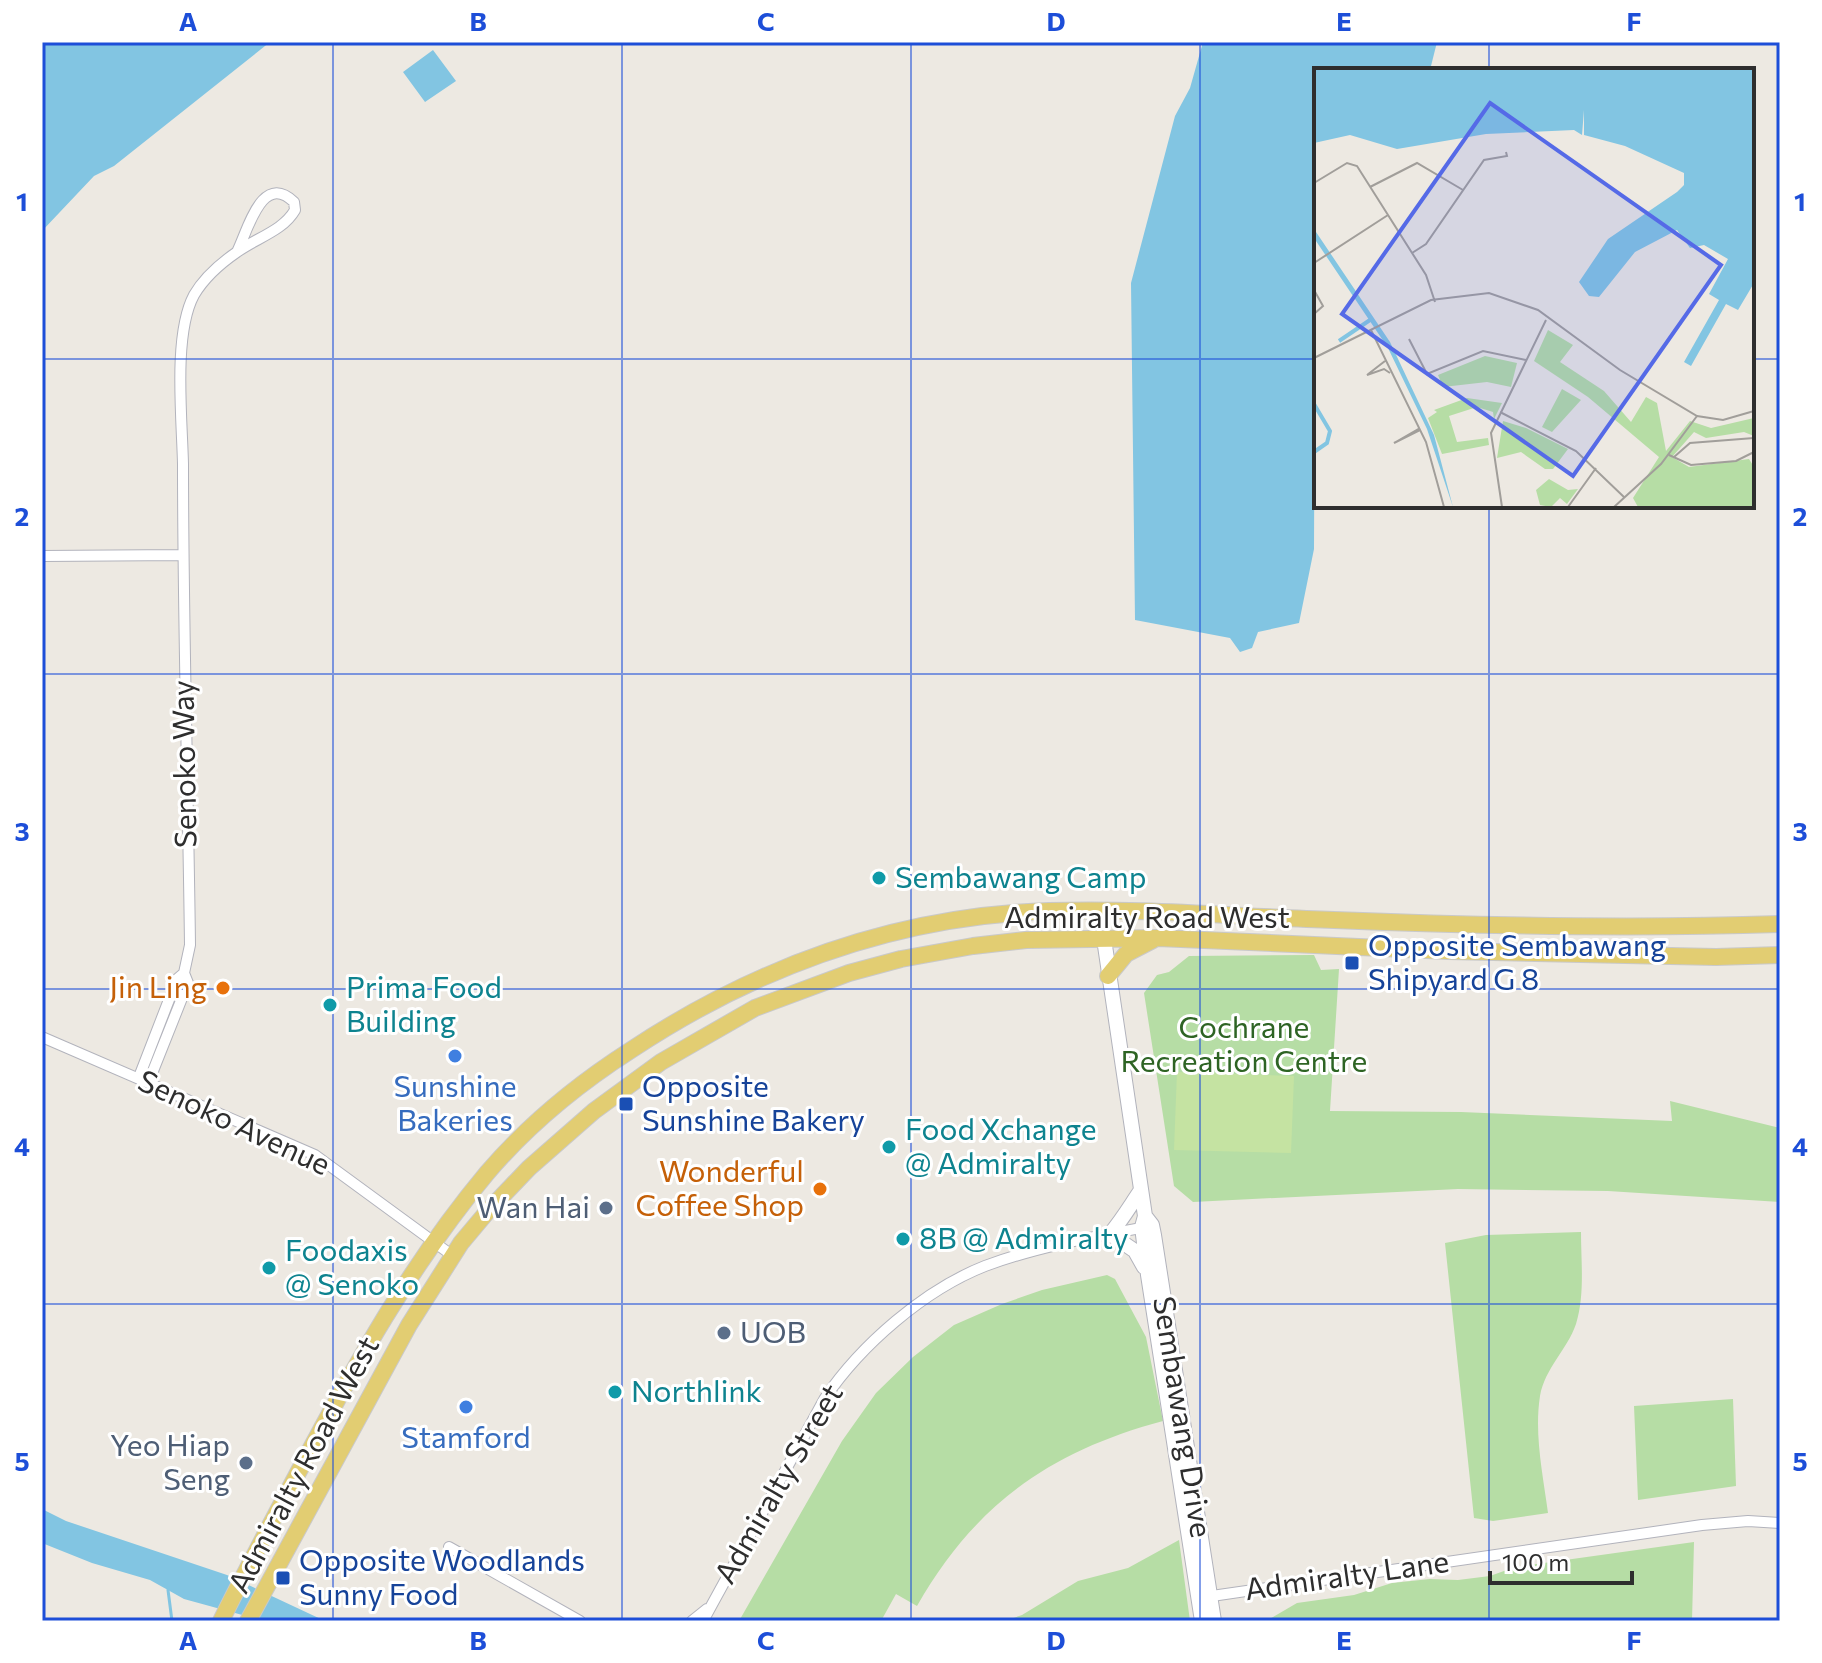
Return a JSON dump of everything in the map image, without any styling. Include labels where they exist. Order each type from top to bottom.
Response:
[{"type":"main road","name":"Admiralty Road West","points":[[222,1619],[347,1379],[433,1240],[489,1170],[549,1111],[612,1062],[700,1006],[808,957],[861,941],[946,922],[1006,914],[1075,912],[1634,928],[1780,924]]},
{"type":"main road","points":[[1075,912],[1098,923],[1103,928],[1104,939]]},
{"type":"main road","name":"Admiralty Road West","points":[[248,1621],[409,1325],[453,1256],[487,1212],[594,1111],[661,1062],[755,1008],[849,973],[940,951],[1012,941],[1158,938],[1448,951],[1730,957],[1780,955]]},
{"type":"main road","points":[[1108,976],[1126,954],[1158,938]]},
{"type":"main road","name":"Sembawang Drive","points":[[1104,939],[1205,1597],[1202,1621]]},
{"type":"main road","points":[[1141,1190],[1125,1212],[1123,1220],[1110,1234],[1135,1251],[1148,1275]]},
{"type":"main road","name":"Sembawang Drive","points":[[1146,1223],[1148,1275],[1205,1597],[1214,1621]]},
{"type":"street","name":"Senoko Way","points":[[144,1079],[177,979],[184,973],[190,945],[183,555],[184,322],[195,293],[209,275],[237,252],[284,224],[295,210],[294,202],[280,192],[264,199],[256,209],[237,252]]},
{"type":"street","points":[[42,556],[183,555]]},
{"type":"street","name":"Senoko Avenue","points":[[42,1037],[315,1155],[453,1256]]},
{"type":"street","name":"Admiralty Street","points":[[703,1621],[825,1398],[883,1332],[932,1296],[984,1267],[1146,1223]]},
{"type":"street","name":"Admiralty Lane","points":[[1205,1597],[1702,1525],[1748,1521],[1780,1523]]},
{"type":"street","points":[[449,1547],[580,1621]]},
{"type":"street","name":"Admiralty Street","points":[[692,1621],[708,1608]]},
{"type":"green space","name":"Cochrane Recreation Centre","points":[[1314,955],[1321,970],[1339,969],[1330,1111],[1461,1112],[1672,1121],[1670,1101],[1780,1128],[1780,1202],[1608,1191],[1458,1189],[1193,1202],[1174,1186],[1144,993],[1157,975],[1169,972],[1189,956]]},
{"type":"green space","points":[[1177,1072],[1294,1076],[1291,1153],[1174,1150]]},
{"type":"green space","points":[[1581,1232],[1579,1313],[1572,1333],[1546,1377],[1538,1410],[1548,1513],[1493,1521],[1474,1518],[1445,1243],[1486,1235]]},
{"type":"green space","points":[[1107,1275],[1115,1279],[1146,1337],[1163,1421],[1085,1448],[1020,1486],[964,1538],[917,1606],[896,1594],[881,1621],[739,1621],[842,1441],[876,1393],[913,1357],[954,1325],[1002,1304],[1042,1290]]},
{"type":"green space","points":[[1733,1399],[1736,1486],[1638,1500],[1634,1406]]},
{"type":"green space","points":[[1179,1540],[1190,1621],[1005,1621],[1022,1615],[1078,1581],[1128,1568]]},
{"type":"green space","points":[[1694,1542],[1692,1621],[1266,1621],[1297,1603],[1354,1595],[1392,1583],[1490,1576],[1515,1567]]},
{"type":"water","points":[[42,42],[270,42],[114,166],[94,176],[42,231]]},
{"type":"water","points":[[1203,42],[1437,42],[1430,68],[1314,68],[1314,549],[1299,623],[1258,632],[1252,648],[1240,652],[1230,638],[1135,620],[1131,283],[1175,116],[1190,88]]},
{"type":"water","points":[[433,50],[456,81],[425,102],[403,72]]},
{"type":"water","points":[[42,1509],[66,1521],[227,1575],[325,1621],[264,1621],[184,1599],[150,1580],[92,1563],[42,1543]]},
{"type":"waterway","points":[[168,1590],[172,1621]]},
{"type":"place","name":"Sembawang Camp","points":[[879,878]]},
{"type":"place","name":"Opposite Sembawang Shipyard G 8","points":[[1352,963]]},
{"type":"place","name":"Jin Ling","points":[[223,988]]},
{"type":"place","name":"Prima Food Building","points":[[330,1005]]},
{"type":"place","name":"Sunshine Bakeries","points":[[455,1056]]},
{"type":"place","name":"Opposite Sunshine Bakery","points":[[626,1104]]},
{"type":"place","name":"Food Xchange @ Admiralty","points":[[889,1147]]},
{"type":"place","name":"Wonderful Coffee Shop","points":[[820,1189]]},
{"type":"place","name":"Wan Hai","points":[[606,1208]]},
{"type":"place","name":"8B @ Admiralty","points":[[903,1239]]},
{"type":"place","name":"Foodaxis @ Senoko","points":[[269,1268]]},
{"type":"place","name":"UOB","points":[[724,1333]]},
{"type":"place","name":"Northlink","points":[[615,1392]]},
{"type":"place","name":"Stamford","points":[[466,1407]]},
{"type":"place","name":"Yeo Hiap Seng","points":[[246,1463]]},
{"type":"place","name":"Opposite Woodlands Sunny Food","points":[[283,1578]]}]
